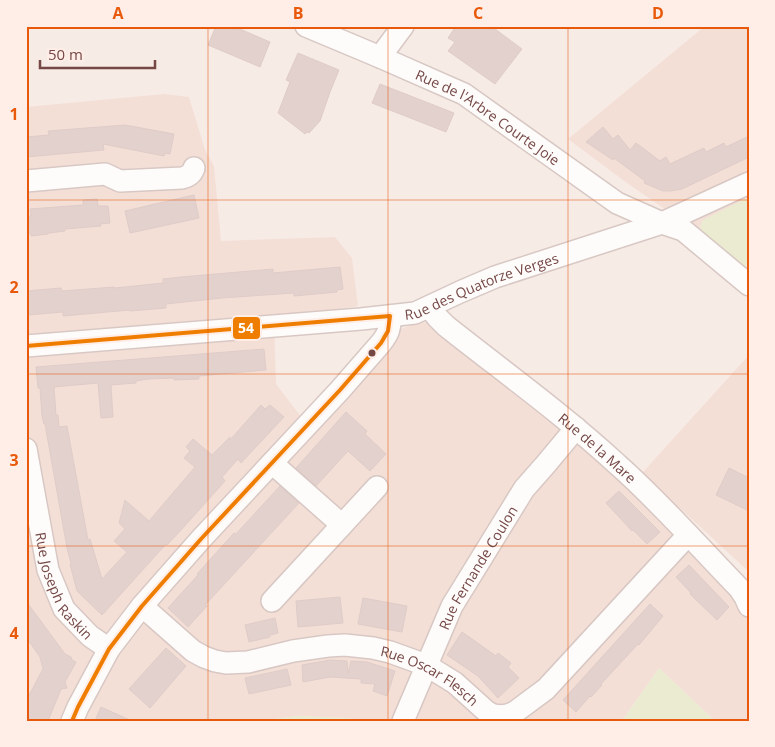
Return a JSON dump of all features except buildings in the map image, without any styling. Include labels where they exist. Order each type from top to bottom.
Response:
[{"type":"street","name":"Rue de l'Arbre Courte Joie","points":[[306,26],[464,94],[617,203],[683,230],[749,285]]},
{"type":"street","points":[[380,57],[403,26]]},
{"type":"street","points":[[26,181],[105,174],[120,181],[182,178],[188,176],[194,168]]},
{"type":"street","name":"Rue des Quatorze Verges","points":[[72,721],[109,649],[142,606],[388,335],[391,326],[390,316],[415,313],[495,276],[662,223],[749,183]]},
{"type":"street","name":"Rue de la Mare","points":[[429,307],[446,326],[576,428],[620,466],[738,588],[746,597],[749,606]]},
{"type":"street","points":[[26,346],[390,316]]},
{"type":"street","name":"Rue Fernande Coulon","points":[[403,721],[452,606],[524,490],[576,428]]},
{"type":"street","name":"Rue Joseph Raskin","points":[[26,449],[48,570],[64,609],[90,636],[109,649]]},
{"type":"street","points":[[272,463],[342,525]]},
{"type":"street","points":[[272,601],[377,487]]},
{"type":"street","name":"Rue Oscar Flesch","points":[[142,606],[193,651],[215,661],[226,663],[248,662],[310,648],[328,646],[345,645],[373,648],[426,665],[455,683],[486,711],[493,715],[501,716],[515,712],[546,689],[688,535]]},
{"type":"shaded area","points":[[705,26],[749,26],[749,267],[627,183],[568,139]]},
{"type":"shaded area","points":[[164,94],[189,97],[205,150],[214,166],[221,241],[335,237],[352,258],[358,306],[274,320],[276,384],[302,418],[113,631],[88,664],[65,721],[26,721],[26,107]]},
{"type":"shaded area","points":[[419,322],[429,323],[582,440],[749,606],[749,721],[715,721],[659,668],[622,721],[361,721],[348,718],[297,716],[259,721],[78,721],[122,643],[401,329]]},
{"type":"shaded area","points":[[749,355],[749,572],[642,473]]},
{"type":"green space","points":[[749,197],[749,269],[702,233],[700,226],[703,220]]},
{"type":"green space","points":[[659,668],[715,721],[622,721]]},
{"type":"green space","points":[[297,716],[348,718],[361,721],[259,721]]},
{"type":"transit line","name":"54","points":[[26,346],[390,316],[388,331],[381,343],[142,606],[109,649],[72,721]]}]
